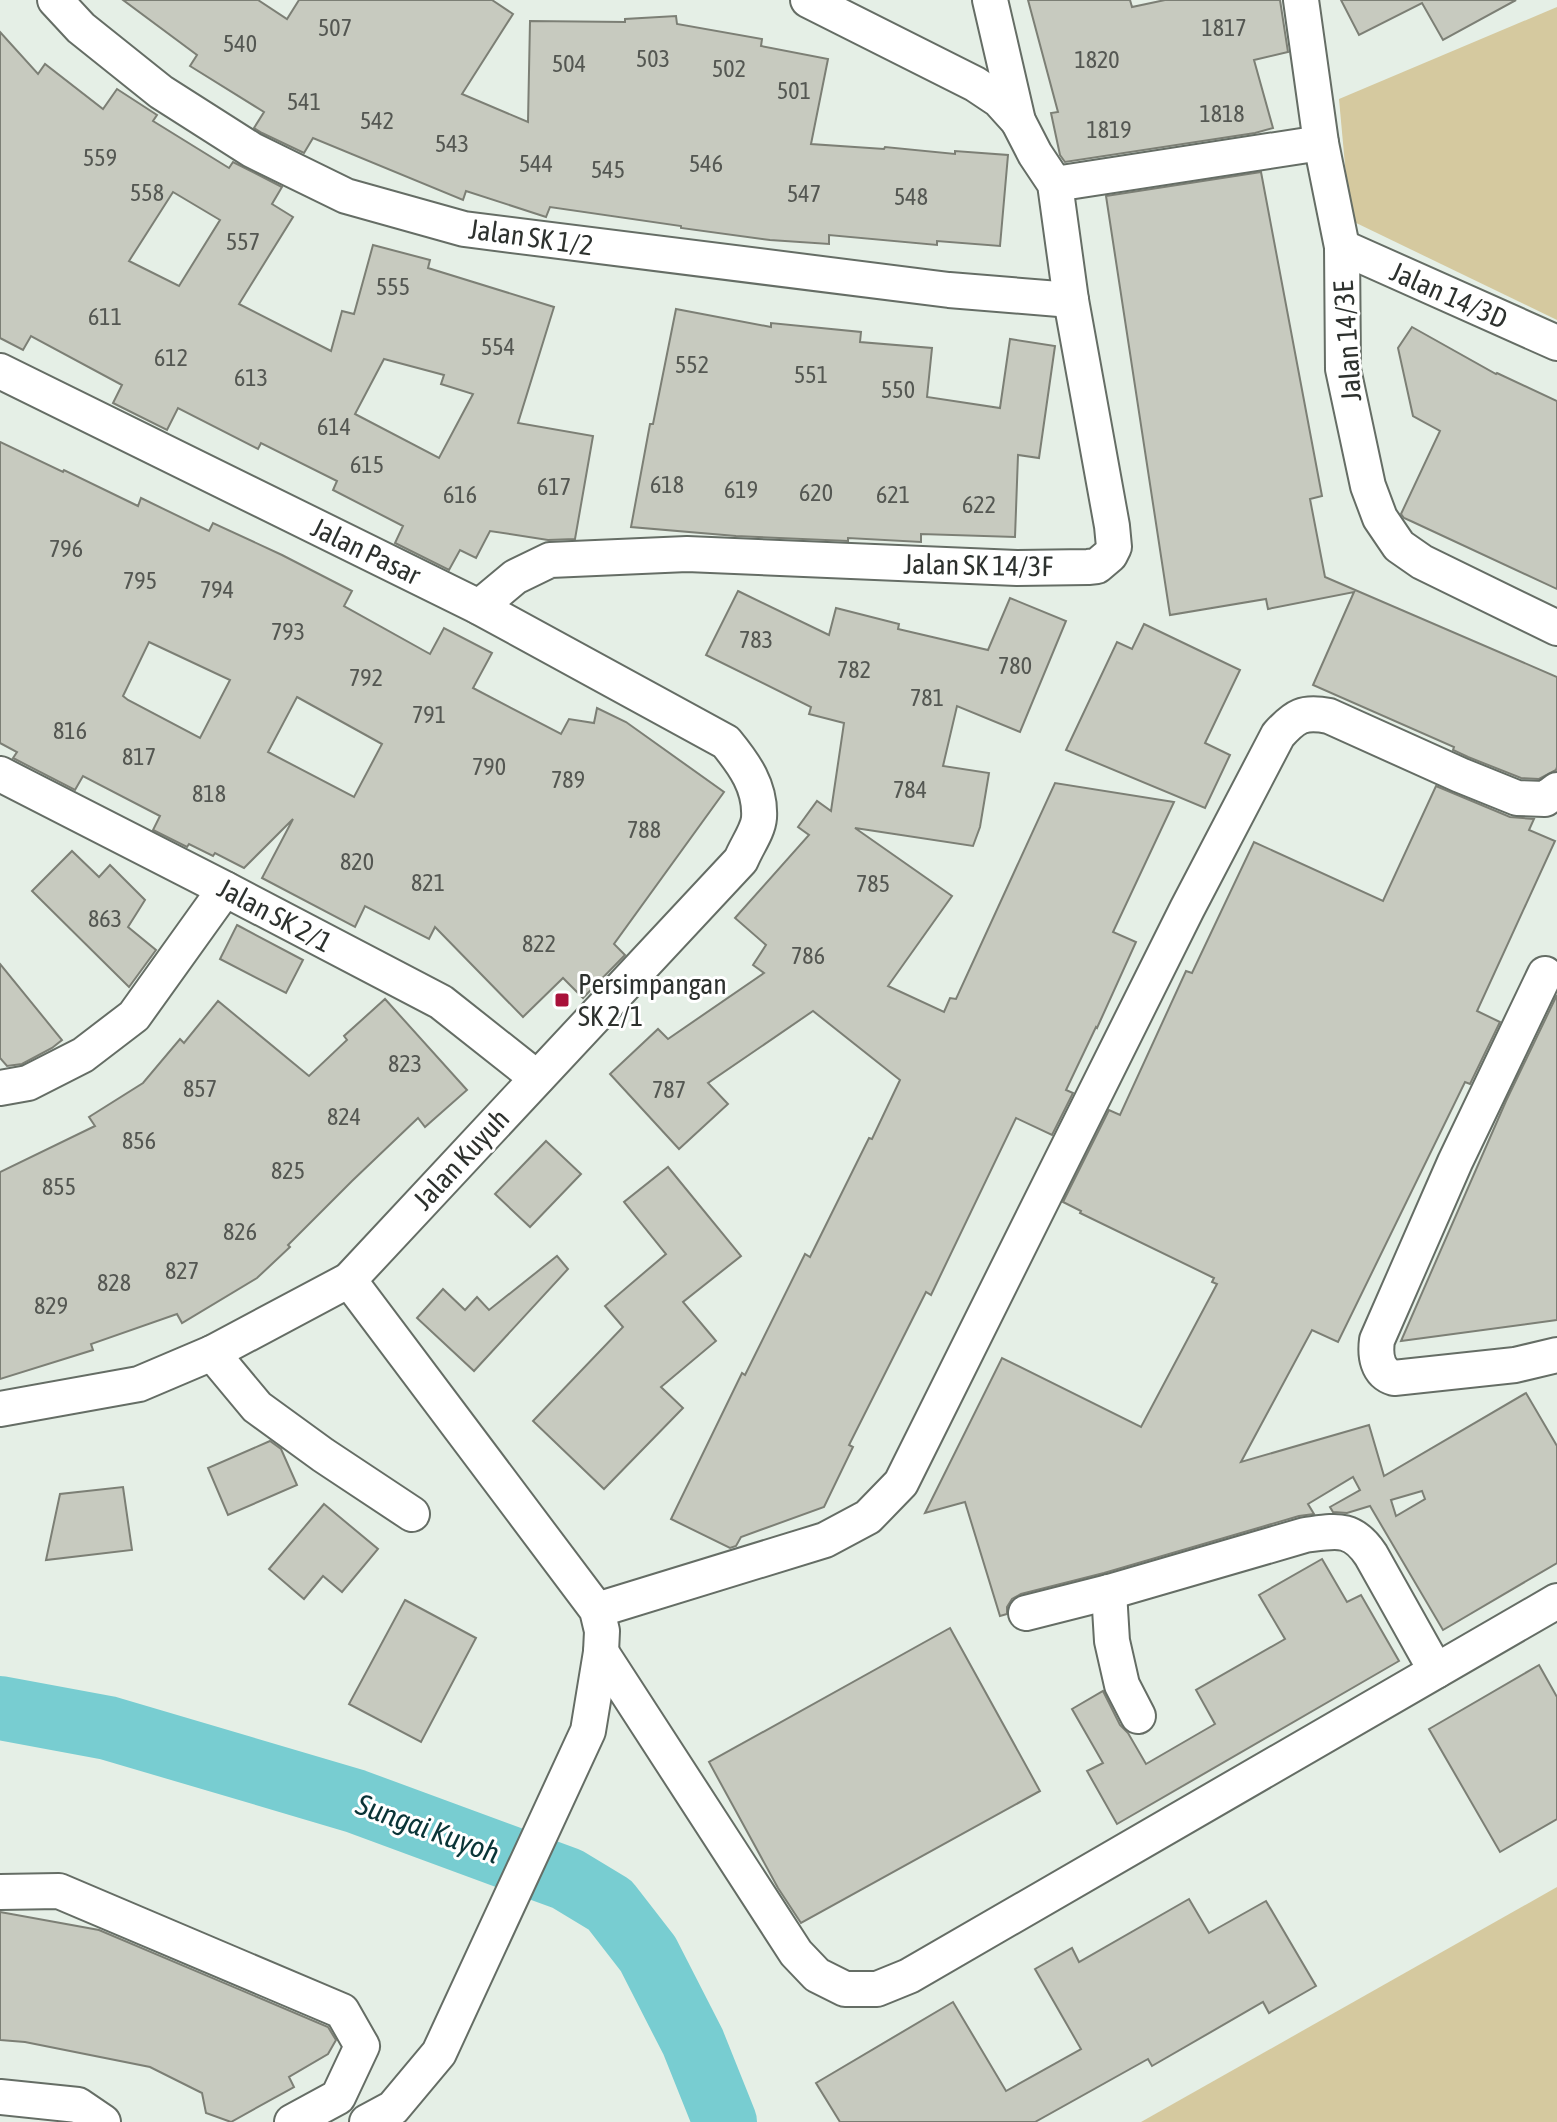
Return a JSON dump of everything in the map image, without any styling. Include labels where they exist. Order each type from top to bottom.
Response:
[{"type":"street","name":"Jalan SK 1/2","points":[[55,0],[81,28],[161,92],[252,150],[346,196],[464,229],[949,290],[1071,300]]},
{"type":"street","points":[[808,0],[975,84],[999,100],[1018,121]]},
{"type":"street","points":[[990,0],[1018,121],[1055,184],[1321,143]]},
{"type":"street","name":"Jalan 14/3E","points":[[1301,0],[1321,143],[1342,247],[1343,369],[1368,486],[1380,518],[1399,546],[1422,562],[1557,628]]},
{"type":"street","name":"Jalan SK 14/3F","points":[[479,607],[515,577],[550,560],[687,554],[1017,568],[1097,566],[1114,547],[1112,526],[1071,300],[1055,184]]},
{"type":"street","name":"Jalan 14/3D","points":[[1342,247],[1557,343]]},
{"type":"street","name":"Jalan Pasar","points":[[0,371],[479,607],[726,742]]},
{"type":"street","points":[[597,1610],[825,1540],[868,1517],[901,1483],[1187,909],[1278,735],[1292,719],[1312,712],[1329,716],[1517,798],[1545,799],[1557,790]]},
{"type":"street","name":"Jalan Kuyuh","points":[[0,1409],[139,1384],[212,1353],[349,1280],[741,860],[759,820],[756,787],[743,762],[726,742]]},
{"type":"street","name":"Jalan SK 2/1","points":[[0,774],[441,1002],[537,1078]]},
{"type":"street","points":[[0,1088],[28,1083],[83,1055],[134,1016],[225,889]]},
{"type":"street","points":[[1545,974],[1455,1162],[1376,1348],[1380,1369],[1385,1376],[1394,1378],[1515,1365],[1557,1355]]},
{"type":"street","points":[[349,1280],[597,1610],[602,1631],[588,1731],[439,2053],[393,2108],[367,2122]]},
{"type":"street","points":[[212,1353],[257,1407],[412,1514]]},
{"type":"street","points":[[1026,1613],[1305,1535],[1329,1532],[1350,1534],[1361,1541],[1371,1555],[1436,1671]]},
{"type":"street","points":[[1109,1592],[1112,1641],[1122,1685],[1138,1716]]},
{"type":"street","points":[[601,1652],[796,1953],[817,1975],[845,1989],[877,1989],[909,1976],[1557,1601]]},
{"type":"street","points":[[0,1892],[59,1891],[342,2011],[362,2046],[338,2097],[292,2122]]},
{"type":"street","points":[[0,2097],[78,2105],[103,2122]]},
{"type":"shaded area","points":[[1557,7],[1557,320],[1350,220],[1339,99]]},
{"type":"shaded area","points":[[1557,1887],[1557,2122],[1141,2122]]},
{"type":"building","points":[[123,0],[258,0],[287,19],[299,0],[492,0],[513,14],[462,94],[528,122],[530,21],[625,22],[625,19],[676,16],[677,24],[762,39],[761,46],[828,59],[811,144],[1008,155],[1000,246],[937,241],[937,245],[829,235],[829,244],[770,240],[550,207],[546,217],[466,191],[463,200],[313,138],[304,153],[262,133],[254,128],[264,112],[190,66],[197,55]]},
{"type":"building","points":[[1028,0],[1130,0],[1132,7],[1165,0],[1280,0],[1288,52],[1254,60],[1273,128],[1065,162],[1060,155],[1051,113],[1058,112]]},
{"type":"building","points":[[1341,0],[1516,0],[1443,40],[1422,3],[1359,35]]},
{"type":"building","points":[[0,32],[38,74],[45,64],[103,109],[117,89],[157,115],[153,121],[229,168],[233,162],[282,187],[272,204],[293,217],[239,304],[331,351],[342,311],[354,314],[373,245],[430,260],[428,268],[554,307],[518,423],[593,436],[575,539],[548,540],[490,531],[476,558],[460,550],[449,570],[395,543],[403,526],[333,490],[337,481],[261,443],[258,449],[178,408],[167,430],[113,403],[122,385],[31,336],[23,350],[0,338]],"holes":[[[173,192],[220,220],[179,286],[129,261]],[[384,359],[444,375],[441,384],[473,394],[439,458],[355,414]]]},
{"type":"building","points":[[1261,172],[1322,496],[1310,499],[1325,577],[1557,677],[1557,767],[1539,779],[1521,778],[1468,757],[1453,750],[1454,747],[1313,685],[1354,592],[1268,609],[1266,599],[1170,615],[1106,196]]},
{"type":"building","points":[[676,309],[771,327],[771,323],[861,332],[860,342],[932,348],[927,397],[1000,408],[1010,339],[1055,346],[1039,458],[1018,455],[1015,537],[921,534],[921,542],[848,538],[848,541],[631,527]]},
{"type":"building","points":[[1412,327],[1496,374],[1557,401],[1557,589],[1401,514],[1440,431],[1413,416],[1398,348]]},
{"type":"building","points":[[0,442],[138,506],[141,498],[209,531],[213,523],[282,555],[352,591],[344,606],[430,654],[444,628],[492,653],[473,688],[561,734],[569,719],[594,723],[597,708],[626,722],[724,792],[614,944],[625,955],[583,998],[563,978],[523,1017],[435,927],[429,939],[365,906],[355,927],[262,878],[293,819],[244,868],[215,853],[213,856],[189,844],[187,847],[153,830],[160,816],[83,776],[75,790],[13,758],[17,752],[0,743]],"holes":[[[149,642],[230,680],[200,738],[123,696]],[[297,697],[382,744],[354,797],[268,752]]]},
{"type":"building","points":[[738,591],[829,635],[836,608],[899,624],[898,629],[988,650],[1010,598],[1066,621],[1020,732],[957,706],[943,766],[989,773],[980,827],[973,846],[855,828],[952,896],[888,986],[944,1012],[950,998],[956,999],[1055,783],[1174,802],[1113,932],[1136,942],[1066,1090],[1073,1093],[1052,1135],[1016,1118],[931,1295],[926,1292],[849,1445],[853,1447],[824,1507],[741,1537],[736,1546],[730,1548],[671,1519],[742,1373],[745,1375],[805,1254],[810,1257],[900,1080],[813,1011],[708,1083],[728,1104],[679,1149],[610,1074],[658,1029],[668,1039],[764,973],[753,965],[766,945],[735,918],[809,835],[798,827],[817,801],[831,811],[844,723],[809,714],[811,707],[706,655]]},
{"type":"building","points":[[1144,624],[1240,670],[1205,743],[1230,755],[1205,808],[1066,750],[1117,642],[1132,649]]},
{"type":"building","points":[[1436,786],[1510,817],[1534,819],[1529,830],[1555,841],[1477,1011],[1500,1022],[1470,1084],[1465,1082],[1338,1342],[1312,1330],[1241,1462],[1369,1425],[1384,1476],[1526,1393],[1557,1446],[1557,1563],[1443,1630],[1370,1506],[1347,1513],[1333,1512],[1330,1507],[1360,1490],[1353,1477],[1308,1504],[1314,1514],[1021,1594],[1012,1599],[1007,1614],[1000,1616],[965,1502],[925,1513],[1002,1358],[1141,1427],[1217,1284],[1212,1282],[1214,1278],[1063,1202],[1109,1110],[1120,1115],[1186,971],[1192,973],[1254,842],[1383,901]],"holes":[[[1422,1491],[1425,1499],[1396,1516],[1391,1500]]]},
{"type":"building","points":[[72,851],[99,877],[110,865],[145,900],[128,927],[156,950],[129,987],[32,891]]},
{"type":"building","points":[[237,925],[303,960],[286,993],[220,959]]},
{"type":"building","points":[[0,964],[62,1040],[22,1064],[7,1066],[0,1058]]},
{"type":"building","points":[[1557,995],[1557,1320],[1401,1341],[1506,1101]]},
{"type":"building","points":[[385,999],[467,1090],[425,1127],[418,1118],[257,1278],[182,1323],[177,1314],[91,1344],[93,1350],[0,1379],[0,1172],[95,1126],[89,1117],[143,1083],[180,1039],[184,1043],[218,1001],[309,1076],[347,1040],[344,1036]]},
{"type":"building","points":[[546,1141],[581,1174],[530,1227],[495,1194]]},
{"type":"building","points":[[668,1167],[741,1256],[683,1302],[716,1341],[661,1387],[683,1408],[604,1489],[533,1421],[623,1327],[605,1306],[666,1254],[624,1202]]},
{"type":"building","points":[[557,1256],[568,1269],[474,1371],[417,1318],[443,1289],[465,1310],[477,1297],[489,1310]]},
{"type":"building","points":[[270,1441],[281,1449],[297,1485],[228,1515],[208,1468]]},
{"type":"building","points":[[123,1487],[132,1550],[46,1560],[60,1494]]},
{"type":"building","points":[[324,1504],[378,1549],[342,1592],[323,1576],[304,1599],[269,1569]]},
{"type":"building","points":[[1322,1559],[1347,1602],[1361,1595],[1399,1661],[1117,1824],[1087,1771],[1103,1763],[1072,1709],[1103,1691],[1120,1725],[1146,1764],[1215,1724],[1196,1690],[1285,1639],[1259,1595]]},
{"type":"building","points":[[405,1600],[476,1638],[421,1742],[349,1704]]},
{"type":"building","points":[[950,1628],[1040,1791],[801,1923],[778,1888],[709,1762]]},
{"type":"building","points":[[1539,1665],[1557,1697],[1557,1819],[1500,1852],[1429,1729]]},
{"type":"building","points":[[1189,1899],[1209,1933],[1266,1901],[1316,1986],[1269,2013],[1263,2002],[1152,2066],[1148,2059],[1035,2122],[840,2122],[816,2083],[953,2002],[1006,2091],[1081,2049],[1035,1969],[1072,1948],[1079,1962]]},
{"type":"building","points":[[0,1912],[99,1930],[328,2027],[336,2040],[328,2054],[289,2077],[294,2087],[231,2122],[206,2113],[202,2093],[150,2067],[25,2042],[0,2040]]},
{"type":"waterway","name":"Sungai Kuyoh","points":[[0,1708],[108,1728],[355,1801],[567,1879],[610,1905],[648,1954],[693,2042],[725,2122]]},
{"type":"place","name":"Persimpangan SK 2/1","points":[[562,1000]]}]
